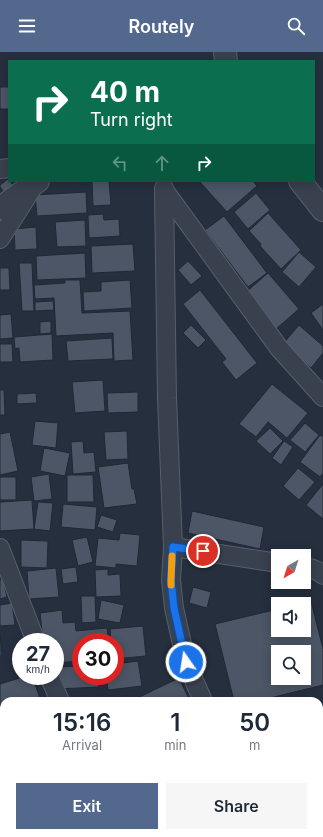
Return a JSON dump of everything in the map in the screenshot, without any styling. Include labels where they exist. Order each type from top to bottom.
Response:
[{"type":"street","points":[[0,208],[36,182]]},
{"type":"street","points":[[0,239],[36,182]]},
{"type":"street","points":[[301,182],[323,210]]},
{"type":"street","points":[[164,186],[279,348],[323,397]]},
{"type":"street","points":[[164,186],[167,398],[173,547],[171,580],[174,608],[186,662],[201,697]]},
{"type":"street","points":[[173,547],[271,562]]},
{"type":"street","points":[[0,548],[33,633]]},
{"type":"street","points":[[311,568],[319,572],[323,576]]},
{"type":"street","points":[[53,685],[58,697]]},
{"type":"building","points":[[0,87],[8,87],[8,109],[0,109]]},
{"type":"building","points":[[8,179],[8,182],[10,182],[16,189],[7,196],[0,185]]},
{"type":"building","points":[[92,182],[109,182],[111,205],[93,206]]},
{"type":"building","points":[[200,182],[254,182],[257,186],[227,212]]},
{"type":"building","points":[[86,192],[87,213],[37,216],[35,195]]},
{"type":"building","points":[[256,193],[270,210],[248,229],[234,212]]},
{"type":"building","points":[[268,213],[301,250],[281,269],[260,246],[261,244],[249,231]]},
{"type":"building","points":[[103,214],[104,220],[119,219],[120,236],[89,238],[88,215]]},
{"type":"building","points":[[224,216],[267,273],[248,287],[205,230]]},
{"type":"building","points":[[85,220],[86,246],[57,247],[55,222]]},
{"type":"building","points":[[36,227],[37,249],[15,250],[14,229]]},
{"type":"building","points":[[133,244],[135,271],[92,273],[91,246]]},
{"type":"building","points":[[299,252],[316,267],[299,287],[282,272]]},
{"type":"building","points":[[85,253],[86,278],[37,280],[36,256]]},
{"type":"building","points":[[188,261],[202,276],[191,285],[178,270]]},
{"type":"building","points":[[19,263],[32,263],[34,311],[22,311]]},
{"type":"building","points":[[0,268],[9,268],[10,290],[0,290]]},
{"type":"building","points":[[268,273],[299,309],[276,329],[245,293]]},
{"type":"building","points":[[65,280],[80,280],[82,313],[130,311],[133,360],[114,361],[113,333],[56,336],[54,298],[35,299],[34,285],[65,283]]},
{"type":"building","points":[[130,280],[132,308],[84,311],[83,292],[101,291],[101,282]]},
{"type":"building","points":[[200,290],[257,363],[236,380],[222,362],[226,359],[183,304]]},
{"type":"building","points":[[53,301],[54,310],[35,311],[35,302]]},
{"type":"building","points":[[323,304],[323,330],[311,313]]},
{"type":"building","points":[[11,314],[13,338],[0,339],[0,315]]},
{"type":"building","points":[[51,321],[51,333],[40,334],[40,322]]},
{"type":"building","points":[[191,325],[206,340],[198,348],[183,333]]},
{"type":"building","points":[[299,325],[323,346],[323,353],[311,368],[282,345]]},
{"type":"building","points":[[52,334],[53,360],[20,362],[19,348],[15,349],[14,337]]},
{"type":"building","points":[[112,338],[113,359],[68,361],[66,341]]},
{"type":"building","points":[[0,344],[12,344],[13,362],[0,362]]},
{"type":"building","points":[[103,380],[105,411],[75,413],[72,382]]},
{"type":"building","points":[[272,384],[308,413],[287,438],[268,422],[256,437],[239,424]]},
{"type":"building","points":[[0,390],[4,390],[5,415],[0,415]]},
{"type":"building","points":[[138,392],[138,412],[108,413],[107,393]]},
{"type":"building","points":[[36,393],[37,403],[17,404],[17,394]]},
{"type":"building","points":[[35,421],[58,423],[56,448],[32,445]]},
{"type":"building","points":[[305,423],[319,435],[305,452],[290,440]]},
{"type":"building","points":[[270,428],[283,441],[270,454],[256,441]]},
{"type":"building","points":[[127,431],[128,459],[106,460],[104,432]]},
{"type":"building","points":[[10,432],[18,471],[0,475],[0,434]]},
{"type":"building","points":[[320,435],[323,437],[323,473],[320,477],[300,462]]},
{"type":"building","points":[[83,441],[84,453],[94,452],[96,472],[73,474],[71,442]]},
{"type":"building","points":[[284,441],[293,447],[281,465],[272,458]]},
{"type":"building","points":[[44,448],[70,453],[65,476],[40,471]]},
{"type":"building","points":[[128,463],[132,489],[134,489],[137,504],[104,508],[98,467]]},
{"type":"building","points":[[298,468],[315,482],[299,500],[283,486]]},
{"type":"building","points":[[49,474],[52,499],[34,501],[31,477]]},
{"type":"building","points":[[67,475],[93,475],[94,502],[67,502]]},
{"type":"building","points":[[0,477],[16,477],[16,500],[0,500]]},
{"type":"building","points":[[323,484],[323,519],[306,505]]},
{"type":"building","points":[[32,500],[34,529],[0,531],[0,502]]},
{"type":"building","points":[[38,502],[53,503],[50,531],[34,529]]},
{"type":"building","points":[[63,504],[97,507],[95,530],[61,527]]},
{"type":"building","points":[[192,511],[264,527],[260,549],[188,533]]},
{"type":"building","points":[[101,515],[117,520],[113,532],[97,527]]},
{"type":"building","points":[[120,533],[140,535],[137,566],[116,564],[116,568],[95,566],[98,538],[119,540]]},
{"type":"building","points":[[87,537],[93,562],[78,566],[72,540]]},
{"type":"building","points":[[21,540],[48,541],[47,568],[21,567]]},
{"type":"building","points":[[76,567],[78,582],[63,584],[61,569]]},
{"type":"building","points":[[56,568],[59,597],[29,599],[27,571]]},
{"type":"building","points":[[108,569],[108,575],[120,574],[121,596],[96,597],[95,570]]},
{"type":"building","points":[[3,579],[7,597],[0,599],[0,580]]},
{"type":"building","points":[[193,587],[211,592],[207,608],[189,603]]},
{"type":"building","points":[[81,596],[95,596],[96,622],[82,623]]},
{"type":"building","points":[[101,600],[124,605],[120,623],[98,619]]},
{"type":"building","points":[[311,601],[323,649],[323,685],[274,697],[233,697],[215,624],[271,611],[271,637],[311,637]]},
{"type":"building","points":[[12,603],[15,625],[0,626],[0,605]]},
{"type":"building","points":[[62,610],[63,623],[75,622],[76,631],[107,628],[108,633],[72,633],[72,662],[64,662],[64,633],[42,633],[40,613]]},
{"type":"building","points":[[143,626],[146,656],[124,658],[124,633],[110,633],[110,629]]},
{"type":"building","points":[[0,634],[2,656],[0,656]]},
{"type":"building","points":[[138,661],[142,686],[108,690],[107,685],[124,685],[124,663]]},
{"type":"building","points":[[72,666],[72,685],[99,685],[99,687],[57,689],[57,685],[64,685],[64,667]]},
{"type":"building","points":[[179,678],[188,697],[139,697]]},
{"type":"building","points":[[12,680],[12,685],[35,685],[40,697],[0,697],[0,684]]},
{"type":"slow traffic","points":[[171,585],[172,556]]},
{"type":"route","points":[[186,662],[174,608],[171,580],[173,547],[203,551]]}]
